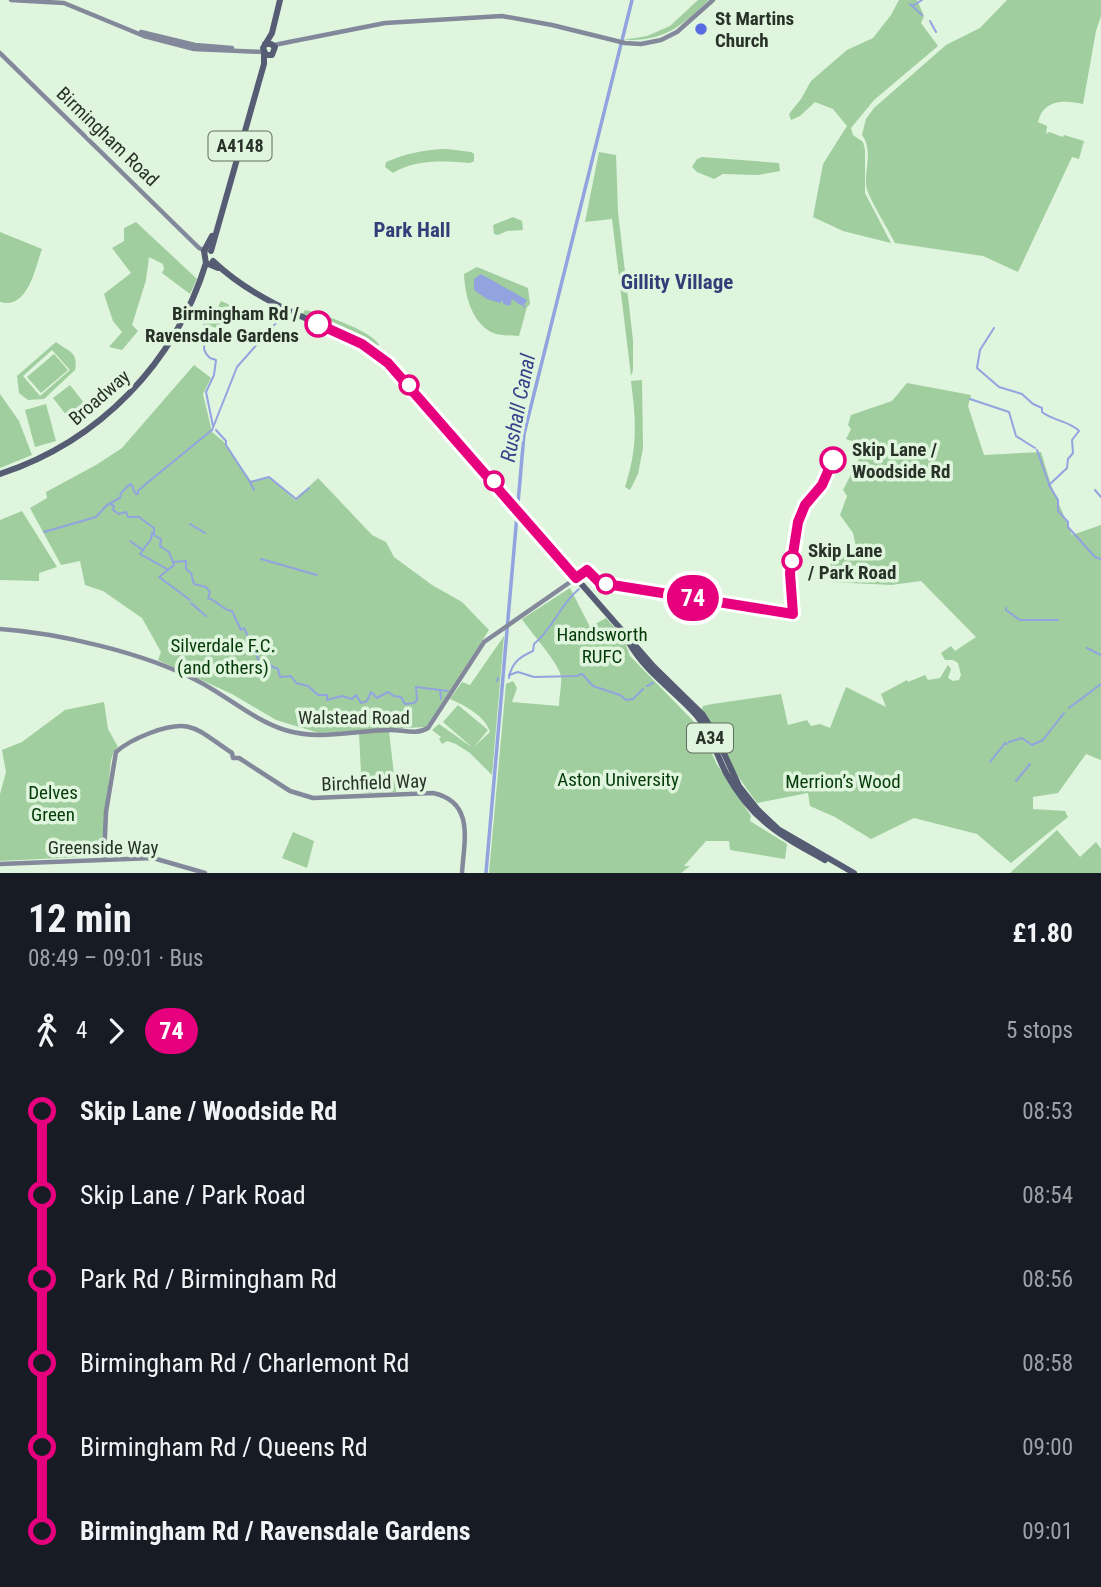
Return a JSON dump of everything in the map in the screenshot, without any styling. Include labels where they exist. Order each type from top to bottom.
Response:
[{"type":"highway","name":"A4148","points":[[210,262],[207,249],[216,229],[264,64],[279,0]]},
{"type":"highway","name":"A34","points":[[210,262],[283,309],[354,340],[382,357],[522,514],[643,659],[702,723],[735,789],[767,823],[846,873]]},
{"type":"highway","name":"Broadway","points":[[0,474],[35,461],[72,441],[132,392],[174,337],[210,262]]},
{"type":"highway","name":"A34","points":[[767,823],[854,873]]},
{"type":"street","points":[[11,0],[64,3],[130,29],[194,49],[268,49],[385,23],[502,16],[625,43],[641,44],[667,38],[677,32],[713,0]]},
{"type":"street","name":"Birmingham Road","points":[[0,53],[194,242],[207,249]]},
{"type":"street","name":"Walstead Road","points":[[0,629],[69,640],[136,657],[192,678],[281,729],[327,735],[391,730],[425,731],[478,649],[504,627],[576,578]]},
{"type":"street","name":"Birchfield Way","points":[[104,859],[109,788],[118,749],[173,724],[195,728],[232,753],[233,758],[239,758],[290,791],[304,796],[331,798],[433,793],[446,798],[460,811],[465,824],[462,873]]},
{"type":"street","name":"Greenside Way","points":[[0,864],[153,858],[205,873]]},
{"type":"green space","points":[[698,0],[709,0],[670,31],[650,38],[623,40],[647,36],[670,26]]},
{"type":"green space","points":[[899,0],[917,0],[924,16],[921,23],[938,46],[874,100],[851,128],[853,135],[863,142],[865,150],[865,193],[891,243],[843,231],[813,217],[823,164],[847,126],[833,109],[815,102],[800,116],[791,120],[789,114],[811,81],[847,50],[873,38]]},
{"type":"green space","points":[[1007,0],[1101,0],[1101,16],[1083,104],[1062,102],[1050,105],[1041,114],[1038,122],[1047,126],[1046,134],[1049,132],[1084,141],[1079,159],[1072,157],[1018,272],[983,256],[895,243],[867,189],[868,153],[862,135],[866,119],[874,108],[946,45],[980,28]]},
{"type":"green space","points":[[447,149],[471,152],[474,154],[474,161],[421,163],[393,173],[385,167],[386,162],[408,154]]},
{"type":"green space","points":[[599,152],[616,155],[618,212],[633,340],[631,376],[612,219],[585,222]]},
{"type":"green space","points":[[702,157],[779,163],[780,171],[758,175],[723,174],[714,179],[692,167],[697,159]]},
{"type":"green space","points":[[513,217],[522,221],[523,230],[494,234],[493,225]]},
{"type":"green space","points":[[136,222],[197,279],[190,294],[162,273],[163,264],[149,257],[146,280],[132,325],[138,331],[122,350],[109,347],[122,332],[113,321],[104,294],[131,273],[112,248],[124,241],[124,228]]},
{"type":"green space","points":[[0,232],[42,249],[29,286],[24,294],[10,303],[0,302]]},
{"type":"green space","points":[[477,267],[528,288],[530,304],[519,336],[491,332],[478,321],[468,299],[464,274]]},
{"type":"green space","points":[[221,301],[232,306],[222,330],[204,324],[208,311],[215,313]]},
{"type":"green space","points":[[305,310],[357,329],[379,345],[373,348],[302,315]]},
{"type":"green space","points":[[56,342],[74,355],[75,370],[44,399],[28,400],[19,393],[17,376]],"holes":[[[52,350],[70,370],[40,396],[23,376]]]},
{"type":"green space","points":[[54,354],[68,370],[41,393],[27,377]]},
{"type":"green space","name":"Silverdale F.C. (and others)","points":[[194,365],[211,378],[203,394],[212,432],[224,442],[251,481],[271,478],[295,500],[318,478],[372,535],[386,542],[394,557],[432,585],[462,602],[489,630],[426,727],[319,733],[276,720],[232,694],[158,660],[161,652],[142,618],[103,591],[85,585],[80,561],[61,565],[30,508],[47,498],[46,492],[122,448]]},
{"type":"green space","points":[[642,380],[643,448],[638,474],[630,490],[625,487],[635,434],[631,381]]},
{"type":"green space","name":"Merrion’s Wood","points":[[907,383],[971,395],[968,406],[984,455],[1041,452],[1051,485],[1072,535],[1101,525],[1101,760],[1086,754],[1058,793],[1033,797],[1033,809],[1065,811],[1068,817],[1011,863],[977,834],[914,818],[871,839],[835,817],[810,806],[808,793],[757,803],[732,768],[699,707],[702,710],[703,706],[712,704],[781,694],[788,725],[807,720],[811,726],[820,724],[830,728],[846,687],[886,707],[881,694],[907,680],[908,682],[925,675],[928,680],[940,678],[948,665],[951,669],[948,678],[959,680],[961,675],[958,663],[945,660],[941,653],[951,646],[955,651],[976,637],[921,581],[891,585],[831,582],[830,554],[845,554],[848,560],[859,560],[853,533],[840,515],[847,496],[843,490],[862,453],[857,443],[846,439],[851,429],[848,425],[851,415],[892,401]]},
{"type":"green space","points":[[70,385],[91,412],[74,425],[53,398]]},
{"type":"green space","points":[[0,394],[19,421],[32,455],[0,468]]},
{"type":"green space","points":[[46,404],[56,441],[35,447],[25,410]]},
{"type":"green space","points":[[22,511],[57,567],[39,573],[39,581],[0,580],[0,520]]},
{"type":"green space","name":"Aston University","points":[[570,588],[590,627],[606,618],[623,637],[630,656],[702,730],[716,763],[751,816],[750,821],[787,844],[785,859],[730,850],[729,841],[706,841],[684,866],[690,866],[681,873],[489,873],[506,684],[513,681],[517,688],[512,702],[559,706],[559,670],[522,619]]},
{"type":"green space","points":[[504,636],[492,775],[470,753],[456,744],[447,741],[442,744],[439,739],[441,737],[432,730],[439,724],[473,748],[443,722],[458,705],[488,730],[474,747],[490,732],[479,716],[450,699],[462,682],[470,685]]},
{"type":"green space","name":"Delves Green","points":[[104,702],[108,729],[118,747],[111,760],[101,856],[0,861],[0,794],[6,772],[2,750],[22,742],[65,710]]},
{"type":"green space","points":[[389,731],[396,792],[362,793],[359,733]]},
{"type":"green space","points":[[1057,830],[1080,857],[1096,842],[1101,849],[1101,873],[1010,873]]},
{"type":"green space","points":[[293,832],[314,841],[307,868],[282,858]]},
{"type":"water","points":[[481,274],[527,300],[524,305],[512,299],[510,306],[503,304],[503,300],[500,303],[487,299],[474,290],[474,279]]},
{"type":"waterway","name":"Rushall Canal","points":[[486,873],[524,434],[632,0]]},
{"type":"waterway","points":[[914,5],[922,0]]},
{"type":"waterway","points":[[910,4],[922,15]]},
{"type":"waterway","points":[[930,21],[936,32]]},
{"type":"waterway","points":[[133,489],[138,494],[147,483],[212,430],[237,367],[284,314]]},
{"type":"waterway","points":[[204,325],[208,334],[205,352],[216,360],[214,375],[206,392],[213,426]]},
{"type":"waterway","points":[[994,328],[980,350],[977,368],[999,387],[1022,394],[1042,408],[1046,415],[1079,431],[1072,440],[1073,453],[1068,459],[1067,468],[1049,485],[1058,500],[1058,511],[1068,522],[1068,527],[1095,557],[1101,559]]},
{"type":"waterway","points":[[970,399],[1009,412],[1016,436],[1035,448]]},
{"type":"waterway","points":[[216,430],[226,441],[250,482],[269,477],[296,499],[309,488]]},
{"type":"waterway","points":[[1037,450],[1049,484]]},
{"type":"waterway","points":[[250,482],[254,490]]},
{"type":"waterway","points":[[122,492],[130,484],[133,487]]},
{"type":"waterway","points":[[1095,490],[1101,497]]},
{"type":"waterway","points":[[44,532],[96,517],[107,505],[120,498],[121,493]]},
{"type":"waterway","points":[[110,504],[119,514],[126,512],[128,517],[139,517],[154,528],[154,535],[161,539],[160,546],[169,552],[173,562],[186,561],[186,569],[191,573],[194,584],[206,587],[210,592],[208,598],[232,611],[241,630],[244,628],[259,661],[267,659],[271,666],[278,669],[280,677],[291,676],[296,683],[308,686],[318,695],[327,695],[327,700],[342,696],[352,699],[356,695],[361,703],[367,701],[371,692],[377,698],[388,692],[401,697],[405,704],[417,700],[416,687],[448,691]]},
{"type":"waterway","points":[[190,524],[205,533]]},
{"type":"waterway","points":[[152,533],[151,539],[140,554],[167,569]]},
{"type":"waterway","points":[[130,541],[143,550]]},
{"type":"waterway","points":[[261,559],[317,575]]},
{"type":"waterway","points":[[173,562],[174,565],[159,577],[190,600]]},
{"type":"waterway","points":[[509,678],[514,665],[533,651],[534,644],[579,589]]},
{"type":"waterway","points":[[191,603],[206,616]]},
{"type":"waterway","points":[[1006,608],[1020,620],[1058,620]]},
{"type":"waterway","points":[[1087,648],[1101,655]]},
{"type":"waterway","points":[[509,675],[518,672],[534,677],[582,674],[593,686],[620,695],[626,700],[633,699],[643,689]]},
{"type":"waterway","points":[[647,686],[653,683]]},
{"type":"waterway","points":[[1069,708],[1101,684]]},
{"type":"waterway","points":[[440,690],[441,699]]},
{"type":"waterway","points":[[1009,742],[1022,738],[1032,745],[1043,740],[1064,713]]},
{"type":"waterway","points":[[990,762],[1005,743],[1007,744]]},
{"type":"waterway","points":[[1016,781],[1030,764]]},
{"type":"bus line","name":"74","points":[[318,324],[362,344],[388,363],[576,578],[587,570],[600,583],[793,614],[790,573],[798,522],[805,505],[822,485],[833,460]]},
{"type":"place","name":"St Martins Church","points":[[701,29]]},
{"type":"place","name":"Birmingham Rd / Ravensdale Gardens","points":[[318,324]]},
{"type":"place","name":"Skip Lane / Woodside Rd","points":[[833,460]]},
{"type":"place","name":"Skip Lane / Park Road","points":[[792,561]]},
{"type":"district","name":"Park Hall","points":[[412,230]]},
{"type":"district","name":"Gillity Village","points":[[677,282]]},
{"type":"park label","name":"Handsworth RUFC","points":[[602,645]]}]
